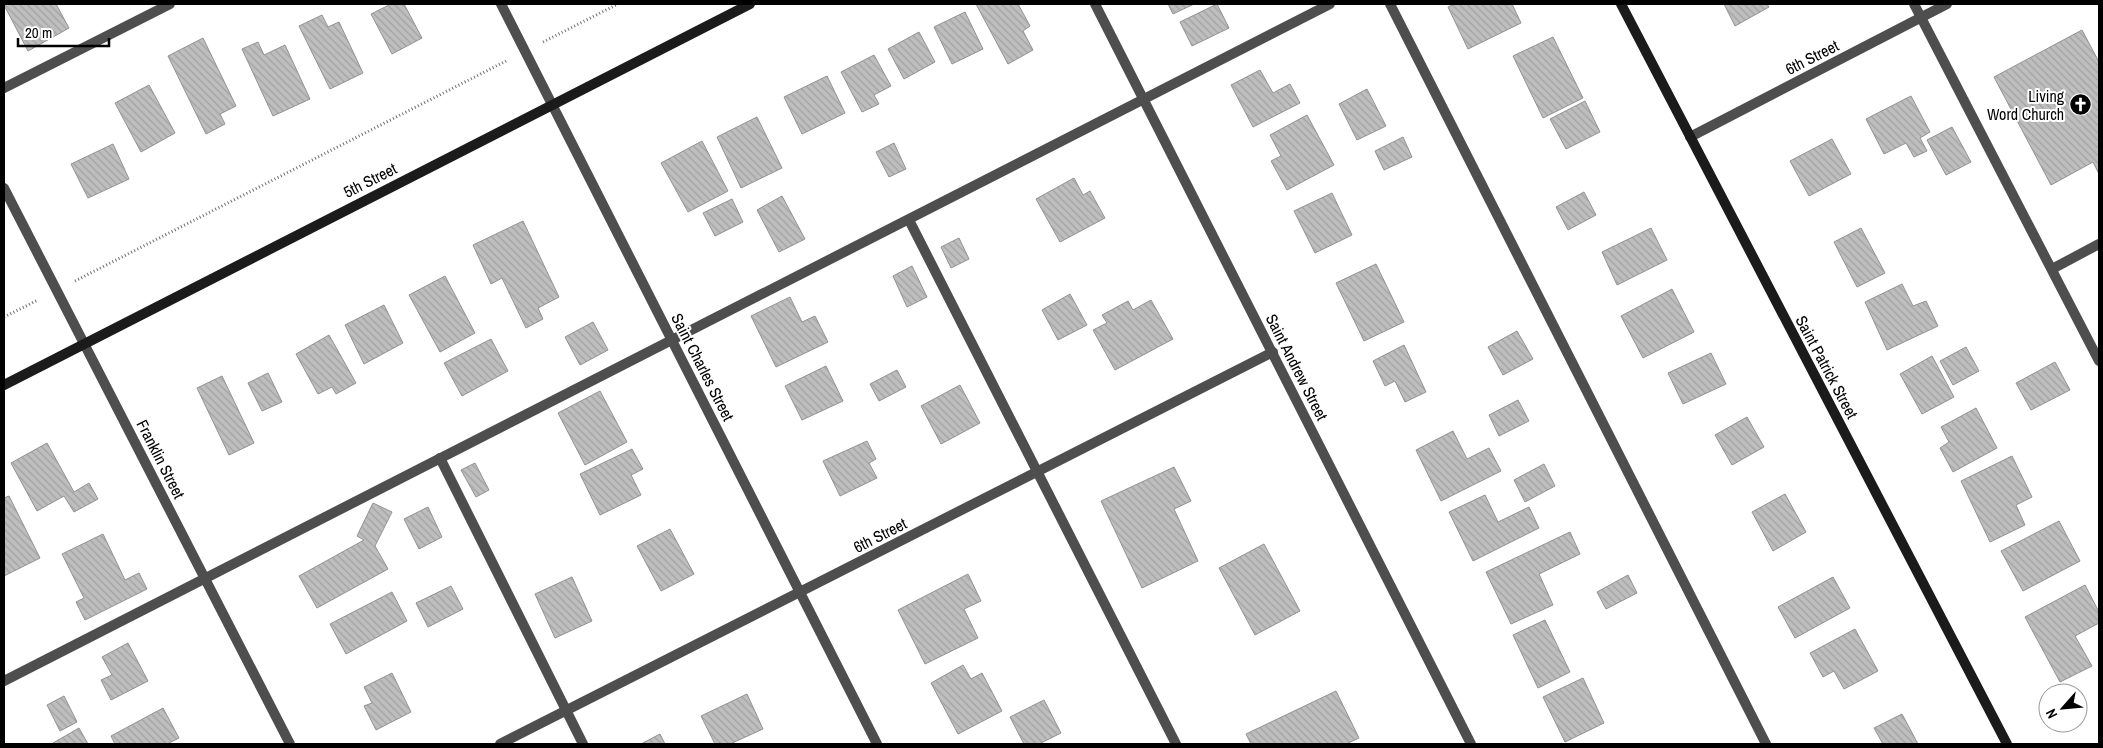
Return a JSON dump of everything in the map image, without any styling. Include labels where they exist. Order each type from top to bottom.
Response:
[{"type":"main road","name":"5th Street","points":[[4,385],[750,4]]},
{"type":"main road","name":"Saint Patrick Street","points":[[1621,4],[2007,744]]},
{"type":"street","points":[[4,88],[170,4]]},
{"type":"street","name":"Saint Charles Street","points":[[501,4],[877,744]]},
{"type":"street","name":"Saint Andrew Street","points":[[1096,4],[1471,744]]},
{"type":"street","points":[[4,681],[1330,4]]},
{"type":"street","points":[[1390,4],[1766,744]]},
{"type":"street","points":[[1914,4],[2052,269],[2095,343],[2099,361]]},
{"type":"street","name":"6th Street","points":[[1690,137],[1947,4]]},
{"type":"street","name":"Franklin Street","points":[[4,188],[290,744]]},
{"type":"street","points":[[909,220],[1176,744]]},
{"type":"street","points":[[2052,269],[2099,244]]},
{"type":"street","name":"6th Street","points":[[500,744],[1273,352]]},
{"type":"street","points":[[440,458],[583,744]]},
{"type":"path","points":[[4,317],[618,4]]},
{"type":"building","points":[[56,4],[69,28],[28,51],[4,5]]},
{"type":"building","points":[[391,4],[404,4],[422,38],[392,54],[371,14]]},
{"type":"building","points":[[976,4],[1018,4],[1030,26],[1023,31],[1033,50],[1008,64]]},
{"type":"building","points":[[1168,4],[1194,4],[1173,14]]},
{"type":"building","points":[[1217,4],[1229,28],[1192,46],[1180,22]]},
{"type":"building","points":[[1454,4],[1512,4],[1521,23],[1468,49],[1448,7]]},
{"type":"building","points":[[1724,4],[1767,4],[1769,7],[1735,26]]},
{"type":"building","points":[[965,12],[983,49],[952,64],[934,27]]},
{"type":"building","points":[[322,15],[328,27],[339,22],[363,73],[330,89],[299,26]]},
{"type":"building","points":[[2082,30],[2099,62],[2099,174],[2093,162],[2051,185],[1994,77]]},
{"type":"building","points":[[919,32],[935,62],[904,79],[888,49]]},
{"type":"building","points":[[1553,37],[1583,98],[1543,118],[1513,56]]},
{"type":"building","points":[[203,38],[236,106],[220,114],[225,124],[206,134],[168,56]]},
{"type":"building","points":[[258,42],[264,55],[285,45],[310,99],[273,116],[242,49]]},
{"type":"building","points":[[874,55],[891,86],[874,95],[879,104],[862,112],[841,72]]},
{"type":"building","points":[[1260,70],[1273,93],[1290,84],[1300,103],[1253,127],[1231,85]]},
{"type":"building","points":[[827,76],[845,113],[802,134],[784,97]]},
{"type":"building","points":[[149,85],[175,133],[141,152],[115,103]]},
{"type":"building","points":[[1367,89],[1386,126],[1357,140],[1339,104]]},
{"type":"building","points":[[1911,96],[1930,132],[1920,138],[1927,151],[1914,157],[1906,143],[1884,154],[1866,119]]},
{"type":"building","points":[[1585,101],[1600,132],[1566,149],[1550,119]]},
{"type":"building","points":[[1307,115],[1334,165],[1287,190],[1271,161],[1281,156],[1270,135]]},
{"type":"building","points":[[757,117],[782,168],[741,188],[717,137]]},
{"type":"building","points":[[1952,127],[1971,162],[1946,175],[1927,140]]},
{"type":"building","points":[[1403,137],[1412,157],[1384,170],[1375,151]]},
{"type":"building","points":[[1832,139],[1851,174],[1809,196],[1790,161]]},
{"type":"building","points":[[702,141],[728,191],[688,212],[661,163]]},
{"type":"building","points":[[894,143],[906,169],[889,177],[876,152]]},
{"type":"building","points":[[113,144],[129,179],[88,198],[71,164]]},
{"type":"building","points":[[1074,178],[1083,195],[1090,191],[1105,218],[1060,242],[1036,199]]},
{"type":"building","points":[[1584,192],[1596,215],[1568,230],[1556,207]]},
{"type":"building","points":[[1332,193],[1352,235],[1315,253],[1294,211]]},
{"type":"building","points":[[782,196],[805,239],[779,252],[757,210]]},
{"type":"building","points":[[732,199],[743,222],[715,236],[703,213]]},
{"type":"building","points":[[523,221],[559,297],[538,308],[543,319],[526,328],[502,278],[491,284],[473,245]]},
{"type":"building","points":[[1651,228],[1667,260],[1617,285],[1602,252]]},
{"type":"building","points":[[1861,228],[1885,273],[1857,287],[1834,242]]},
{"type":"building","points":[[959,238],[969,259],[951,268],[941,247]]},
{"type":"building","points":[[1376,264],[1404,322],[1364,341],[1336,283]]},
{"type":"building","points":[[912,266],[927,297],[907,307],[893,276]]},
{"type":"building","points":[[445,276],[475,333],[440,352],[409,295]]},
{"type":"building","points":[[1902,284],[1913,306],[1926,301],[1938,326],[1887,350],[1865,302]]},
{"type":"building","points":[[1672,289],[1694,332],[1643,358],[1621,316]]},
{"type":"building","points":[[1070,294],[1087,325],[1058,340],[1042,310]]},
{"type":"building","points":[[790,297],[802,322],[815,316],[828,342],[776,367],[751,316]]},
{"type":"building","points":[[1151,300],[1173,339],[1115,370],[1093,330],[1107,323],[1102,315],[1128,301],[1133,310]]},
{"type":"building","points":[[384,305],[403,343],[364,364],[345,325]]},
{"type":"building","points":[[593,322],[608,350],[580,365],[565,337]]},
{"type":"building","points":[[1517,331],[1533,359],[1503,375],[1488,347]]},
{"type":"building","points":[[329,335],[356,383],[336,394],[332,387],[318,394],[296,354]]},
{"type":"building","points":[[491,339],[508,371],[462,396],[444,363]]},
{"type":"building","points":[[1404,345],[1426,392],[1405,402],[1395,381],[1385,386],[1373,361]]},
{"type":"building","points":[[1966,347],[1979,371],[1953,385],[1940,361]]},
{"type":"building","points":[[1711,353],[1726,384],[1683,404],[1668,373]]},
{"type":"building","points":[[1932,356],[1954,397],[1922,414],[1900,374]]},
{"type":"building","points":[[2055,362],[2070,390],[2031,410],[2016,383]]},
{"type":"building","points":[[826,366],[843,401],[802,420],[785,386]]},
{"type":"building","points":[[897,370],[906,387],[879,401],[870,384]]},
{"type":"building","points":[[268,373],[282,402],[262,411],[248,383]]},
{"type":"building","points":[[222,376],[254,443],[229,455],[197,388]]},
{"type":"building","points":[[960,385],[980,423],[941,444],[921,406]]},
{"type":"building","points":[[600,391],[627,442],[585,465],[558,413]]},
{"type":"building","points":[[1518,400],[1529,421],[1499,436],[1489,415]]},
{"type":"building","points":[[1976,408],[1997,448],[1953,472],[1940,448],[1949,442],[1941,427]]},
{"type":"building","points":[[1747,417],[1764,447],[1732,465],[1715,435]]},
{"type":"building","points":[[1453,431],[1467,459],[1489,448],[1501,471],[1441,501],[1416,450]]},
{"type":"building","points":[[867,441],[876,459],[869,463],[877,478],[840,496],[823,461]]},
{"type":"building","points":[[47,443],[74,492],[89,483],[98,499],[74,512],[64,496],[37,511],[11,463]]},
{"type":"building","points":[[632,449],[643,469],[631,475],[641,495],[600,515],[580,474]]},
{"type":"building","points":[[2012,456],[2032,497],[2016,505],[2025,525],[1990,542],[1961,481]]},
{"type":"building","points":[[475,463],[489,490],[476,497],[461,470]]},
{"type":"building","points":[[1544,464],[1555,486],[1525,502],[1514,480]]},
{"type":"building","points":[[1174,467],[1191,501],[1174,509],[1198,561],[1142,588],[1101,501]]},
{"type":"building","points":[[1785,494],[1806,532],[1773,551],[1752,512]]},
{"type":"building","points":[[1485,495],[1498,522],[1529,507],[1539,528],[1473,561],[1449,512]]},
{"type":"building","points":[[9,496],[40,558],[4,576],[4,498]]},
{"type":"building","points":[[373,503],[392,512],[375,546],[388,569],[317,608],[299,576],[364,540],[357,536]]},
{"type":"building","points":[[428,507],[442,537],[419,549],[404,519]]},
{"type":"building","points":[[2059,521],[2080,561],[2023,591],[2001,551]]},
{"type":"building","points":[[670,529],[694,574],[661,591],[637,546]]},
{"type":"building","points":[[1570,532],[1580,554],[1539,574],[1553,605],[1511,624],[1486,572]]},
{"type":"building","points":[[103,534],[125,580],[139,573],[147,589],[85,620],[76,602],[84,598],[62,554]]},
{"type":"building","points":[[1264,544],[1300,611],[1255,635],[1219,568]]},
{"type":"building","points":[[968,574],[981,601],[964,609],[978,638],[925,664],[898,610]]},
{"type":"building","points":[[1628,575],[1637,593],[1606,609],[1597,592]]},
{"type":"building","points":[[572,577],[592,621],[555,638],[535,594]]},
{"type":"building","points":[[1833,577],[1850,608],[1795,638],[1778,607]]},
{"type":"building","points":[[2085,585],[2099,612],[2099,623],[2075,636],[2092,666],[2060,682],[2025,617]]},
{"type":"building","points":[[451,586],[463,609],[428,627],[416,603]]},
{"type":"building","points":[[392,592],[407,621],[346,654],[330,624]]},
{"type":"building","points":[[1545,620],[1570,672],[1538,688],[1513,635]]},
{"type":"building","points":[[1855,629],[1878,671],[1844,689],[1834,671],[1823,677],[1810,653]]},
{"type":"building","points":[[128,643],[148,681],[111,700],[101,680],[112,675],[102,657]]},
{"type":"building","points":[[963,665],[971,679],[982,673],[1002,711],[958,734],[931,683]]},
{"type":"building","points":[[392,673],[411,712],[376,730],[364,706],[372,703],[364,687]]},
{"type":"building","points":[[1583,678],[1604,723],[1565,742],[1543,697]]},
{"type":"building","points":[[1336,691],[1359,738],[1346,744],[1251,744],[1246,734]]},
{"type":"building","points":[[747,694],[763,729],[730,744],[715,744],[701,716]]},
{"type":"building","points":[[64,696],[77,722],[60,731],[47,705]]},
{"type":"building","points":[[1044,700],[1061,733],[1039,744],[1024,744],[1010,717]]},
{"type":"building","points":[[163,708],[179,738],[167,744],[115,744],[111,736]]},
{"type":"building","points":[[1902,714],[1918,744],[1883,744],[1874,728]]},
{"type":"building","points":[[79,728],[88,744],[53,743]]},
{"type":"building","points":[[660,734],[665,744],[641,744]]},
{"type":"place","name":"Living Word Church","points":[[2080,105]]}]
